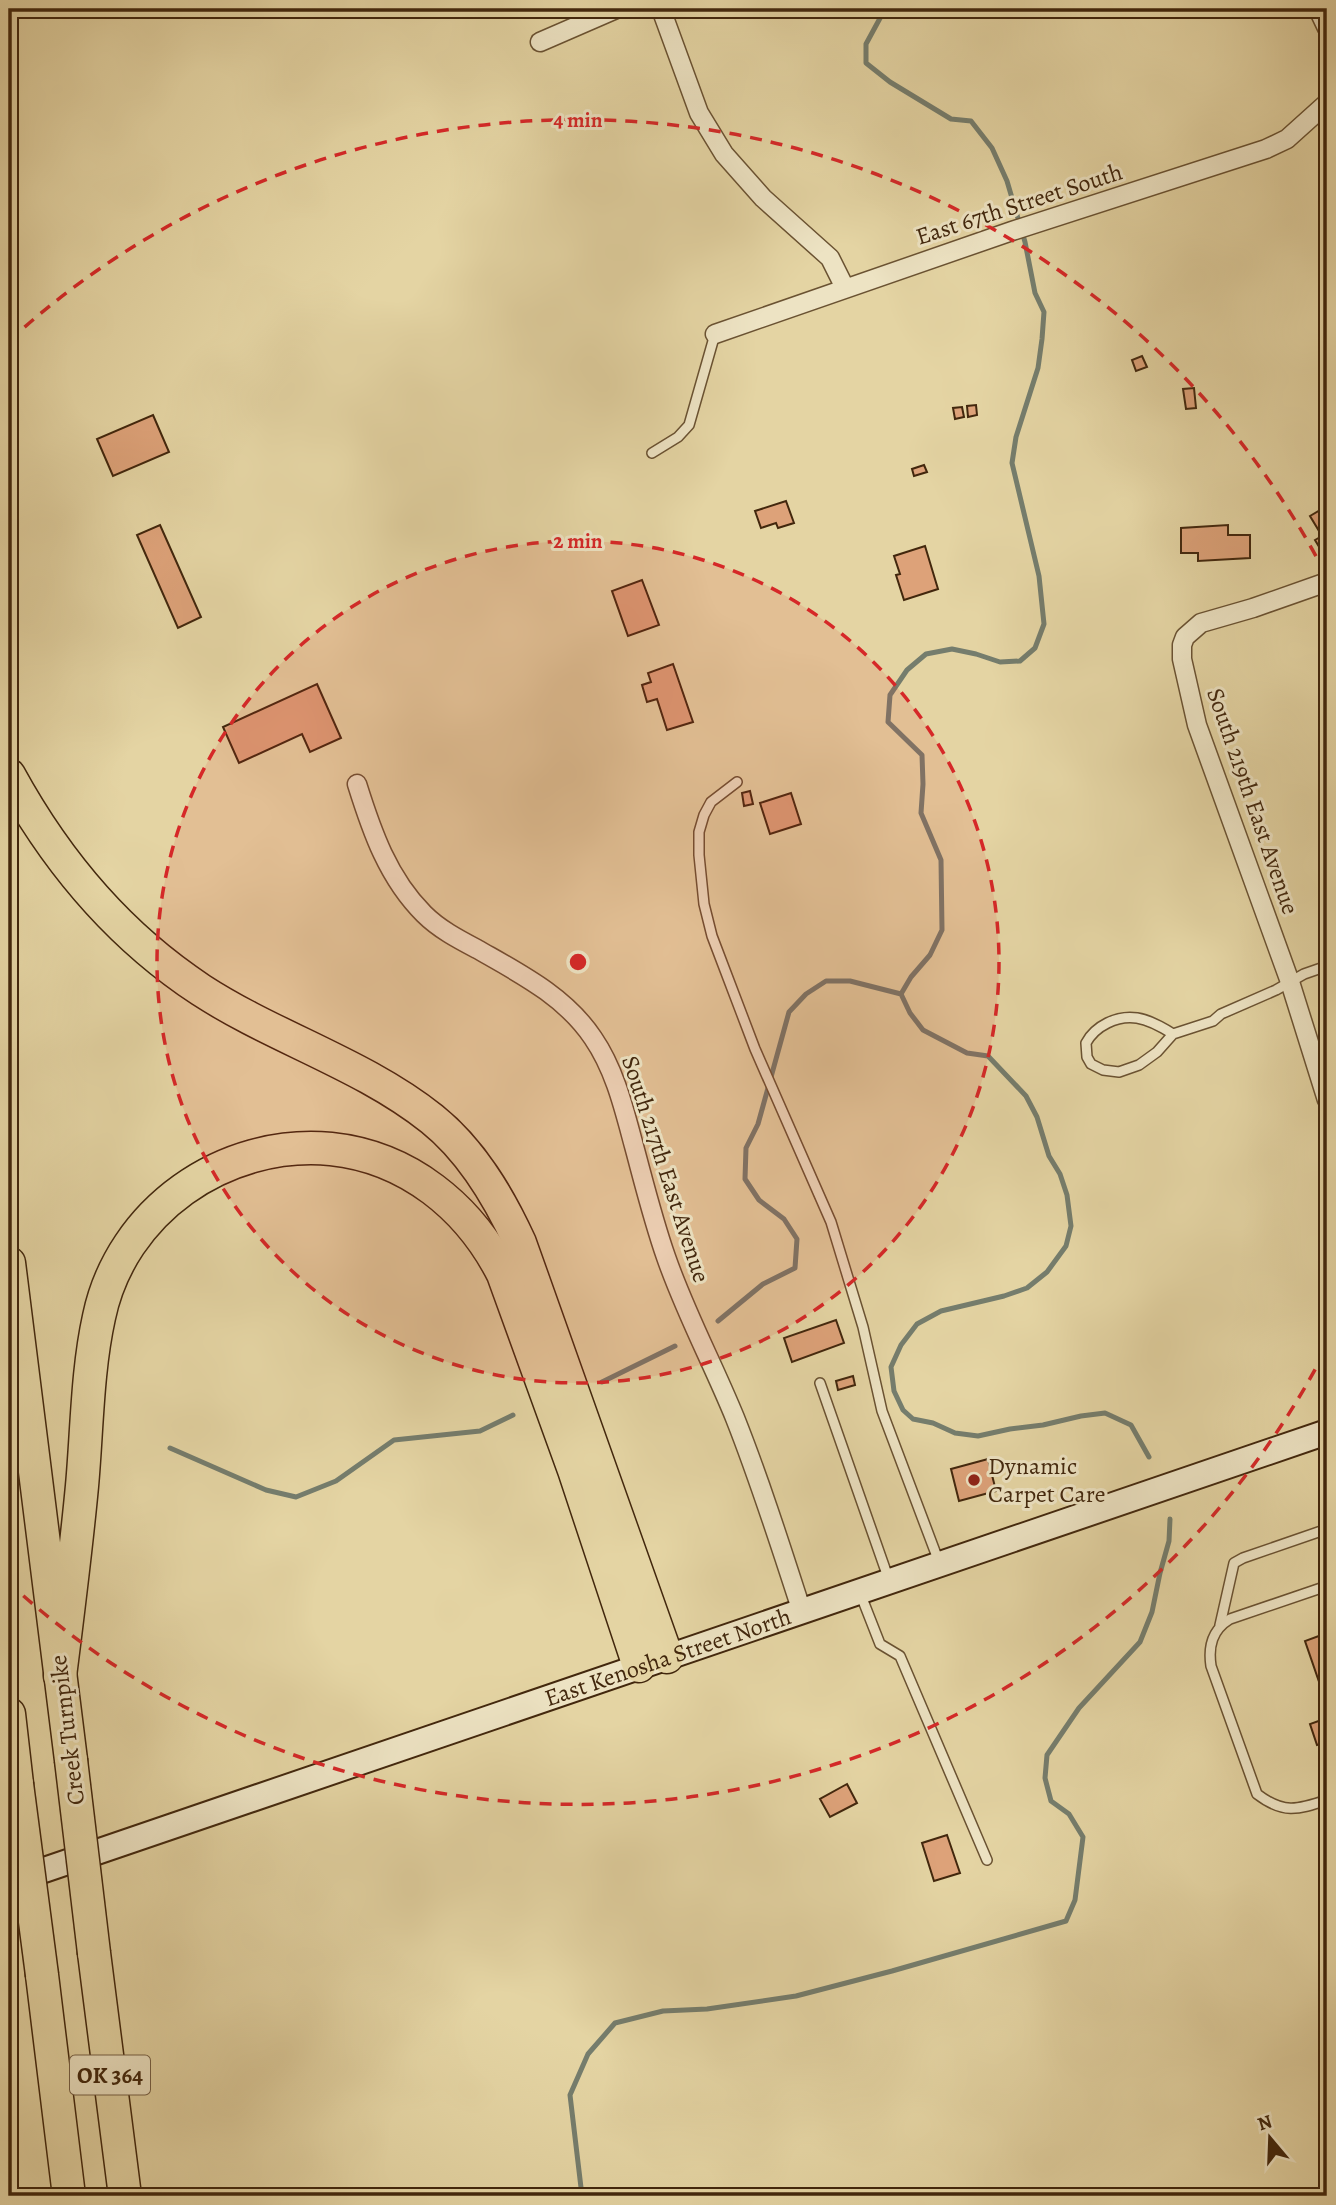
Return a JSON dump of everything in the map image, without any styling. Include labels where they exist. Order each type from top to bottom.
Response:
[{"type":"highway","points":[[9,775],[45,836],[69,869],[140,943],[168,966],[234,1010],[407,1101],[452,1138],[488,1182],[520,1243],[653,1661]]},
{"type":"highway","points":[[60,1676],[82,1491],[94,1345],[99,1317],[113,1276],[136,1235],[167,1201],[184,1188],[202,1176],[240,1160],[277,1150],[296,1149],[351,1152],[408,1173],[441,1194],[481,1235],[503,1274],[597,1539],[653,1661]]},
{"type":"highway","name":"Creek Turnpike","points":[[9,1263],[125,2196]]},
{"type":"highway","name":"OK 364","points":[[9,1714],[69,2196]]},
{"type":"main road","name":"East Kenosha Street North","points":[[9,1882],[1327,1432]]},
{"type":"street","points":[[540,42],[616,9]]},
{"type":"street","points":[[661,9],[699,113],[724,154],[763,198],[830,258],[845,288]]},
{"type":"street","points":[[1318,9],[1327,28]]},
{"type":"street","name":"East 67th Street South","points":[[715,334],[1012,231],[1266,149],[1287,139],[1327,103]]},
{"type":"street","name":"South 219th East Avenue","points":[[1327,582],[1201,623],[1185,637],[1182,645],[1182,659],[1197,725],[1290,982],[1327,1100]]},
{"type":"street","name":"South 217th East Avenue","points":[[357,784],[382,856],[408,896],[425,916],[446,932],[563,1003],[580,1019],[595,1040],[623,1105],[652,1216],[668,1262],[756,1472],[802,1612]]},
{"type":"lane","points":[[652,453],[678,437],[689,425],[715,334]]},
{"type":"lane","points":[[737,782],[711,802],[699,831],[704,904],[712,936],[755,1049],[831,1222],[863,1327],[882,1411],[940,1564]]},
{"type":"lane","points":[[1173,1034],[1156,1024],[1137,1018],[1122,1018],[1098,1027],[1086,1043],[1087,1057],[1091,1064],[1103,1070],[1119,1072],[1139,1065],[1157,1052],[1173,1034],[1213,1021],[1304,974],[1327,966]]},
{"type":"lane","points":[[820,1384],[889,1582]]},
{"type":"lane","points":[[1327,1529],[1234,1563],[1220,1625],[1209,1652],[1211,1666],[1256,1794],[1269,1804],[1288,1809],[1304,1808],[1327,1800]]},
{"type":"lane","points":[[1220,1625],[1230,1619],[1327,1586]]},
{"type":"lane","points":[[860,1592],[880,1644],[900,1656],[987,1860]]},
{"type":"building","points":[[1142,356],[1147,367],[1136,371],[1132,360]]},
{"type":"building","points":[[1194,388],[1196,408],[1186,409],[1183,389]]},
{"type":"building","points":[[976,405],[977,415],[968,417],[967,406]]},
{"type":"building","points":[[962,407],[964,417],[955,419],[953,408]]},
{"type":"building","points":[[153,415],[169,452],[113,476],[97,439]]},
{"type":"building","points":[[924,465],[927,472],[914,476],[912,469]]},
{"type":"building","points":[[786,501],[794,523],[778,528],[776,523],[761,528],[755,511]]},
{"type":"building","points":[[1327,506],[1327,560],[1315,540],[1322,536],[1310,516]]},
{"type":"building","points":[[160,525],[201,617],[178,628],[137,535]]},
{"type":"building","points":[[1228,525],[1228,535],[1250,535],[1250,558],[1198,561],[1198,553],[1181,553],[1181,528]]},
{"type":"building","points":[[925,546],[938,589],[904,600],[896,575],[900,574],[894,556]]},
{"type":"building","points":[[642,580],[659,625],[628,636],[612,591]]},
{"type":"building","points":[[673,664],[693,722],[667,730],[657,699],[647,702],[642,685],[651,682],[648,673]]},
{"type":"building","points":[[317,684],[341,738],[310,752],[302,734],[239,763],[223,727]]},
{"type":"building","points":[[750,791],[753,804],[744,806],[742,793]]},
{"type":"building","points":[[791,793],[801,824],[770,834],[760,803]]},
{"type":"building","points":[[836,1320],[844,1343],[792,1362],[784,1338]]},
{"type":"building","points":[[853,1376],[855,1385],[838,1390],[836,1381]]},
{"type":"building","name":"Dynamic Carpet Care","points":[[988,1459],[996,1491],[959,1501],[951,1469]]},
{"type":"building","points":[[1327,1633],[1327,1705],[1305,1641]]},
{"type":"building","points":[[1327,1718],[1327,1742],[1317,1745],[1310,1724]]},
{"type":"building","points":[[847,1784],[857,1803],[830,1817],[820,1799]]},
{"type":"building","points":[[947,1835],[960,1873],[934,1881],[922,1843]]},
{"type":"waterway","points":[[885,9],[866,44],[866,63],[890,82],[951,119],[971,121],[992,148],[1007,181],[1025,242],[1035,293],[1044,312],[1038,368],[1016,437],[1012,463],[1039,576],[1044,624],[1035,648],[1020,661],[1000,662],[952,649],[926,654],[907,670],[890,695],[888,722],[922,755],[921,813],[941,860],[942,930],[930,955],[911,977],[901,994]]},
{"type":"waterway","points":[[718,1321],[763,1284],[795,1268],[797,1239],[784,1219],[759,1200],[745,1179],[746,1148],[758,1124],[789,1012],[806,994],[826,981],[850,981],[901,994],[910,1013],[923,1030],[967,1053],[988,1056],[1026,1096],[1037,1117],[1049,1156],[1060,1174],[1067,1195],[1071,1226],[1066,1246],[1047,1272],[1027,1288],[941,1311],[917,1324],[901,1345],[891,1367],[894,1391],[903,1410],[913,1419],[933,1423],[955,1433],[978,1436],[1105,1413],[1131,1425],[1149,1457]]},
{"type":"waterway","points":[[602,1382],[675,1346]]},
{"type":"waterway","points":[[170,1448],[266,1490],[296,1497],[336,1481],[394,1440],[480,1431],[513,1415]]},
{"type":"waterway","points":[[582,2196],[570,2095],[588,2054],[615,2023],[663,2011],[707,2009],[796,1996],[1066,1921],[1075,1900],[1083,1837],[1069,1814],[1051,1801],[1045,1778],[1047,1755],[1079,1708],[1140,1642],[1152,1612],[1169,1541],[1170,1519]]},
{"type":"place","name":"Dynamic Carpet Care","points":[[974,1480]]}]
